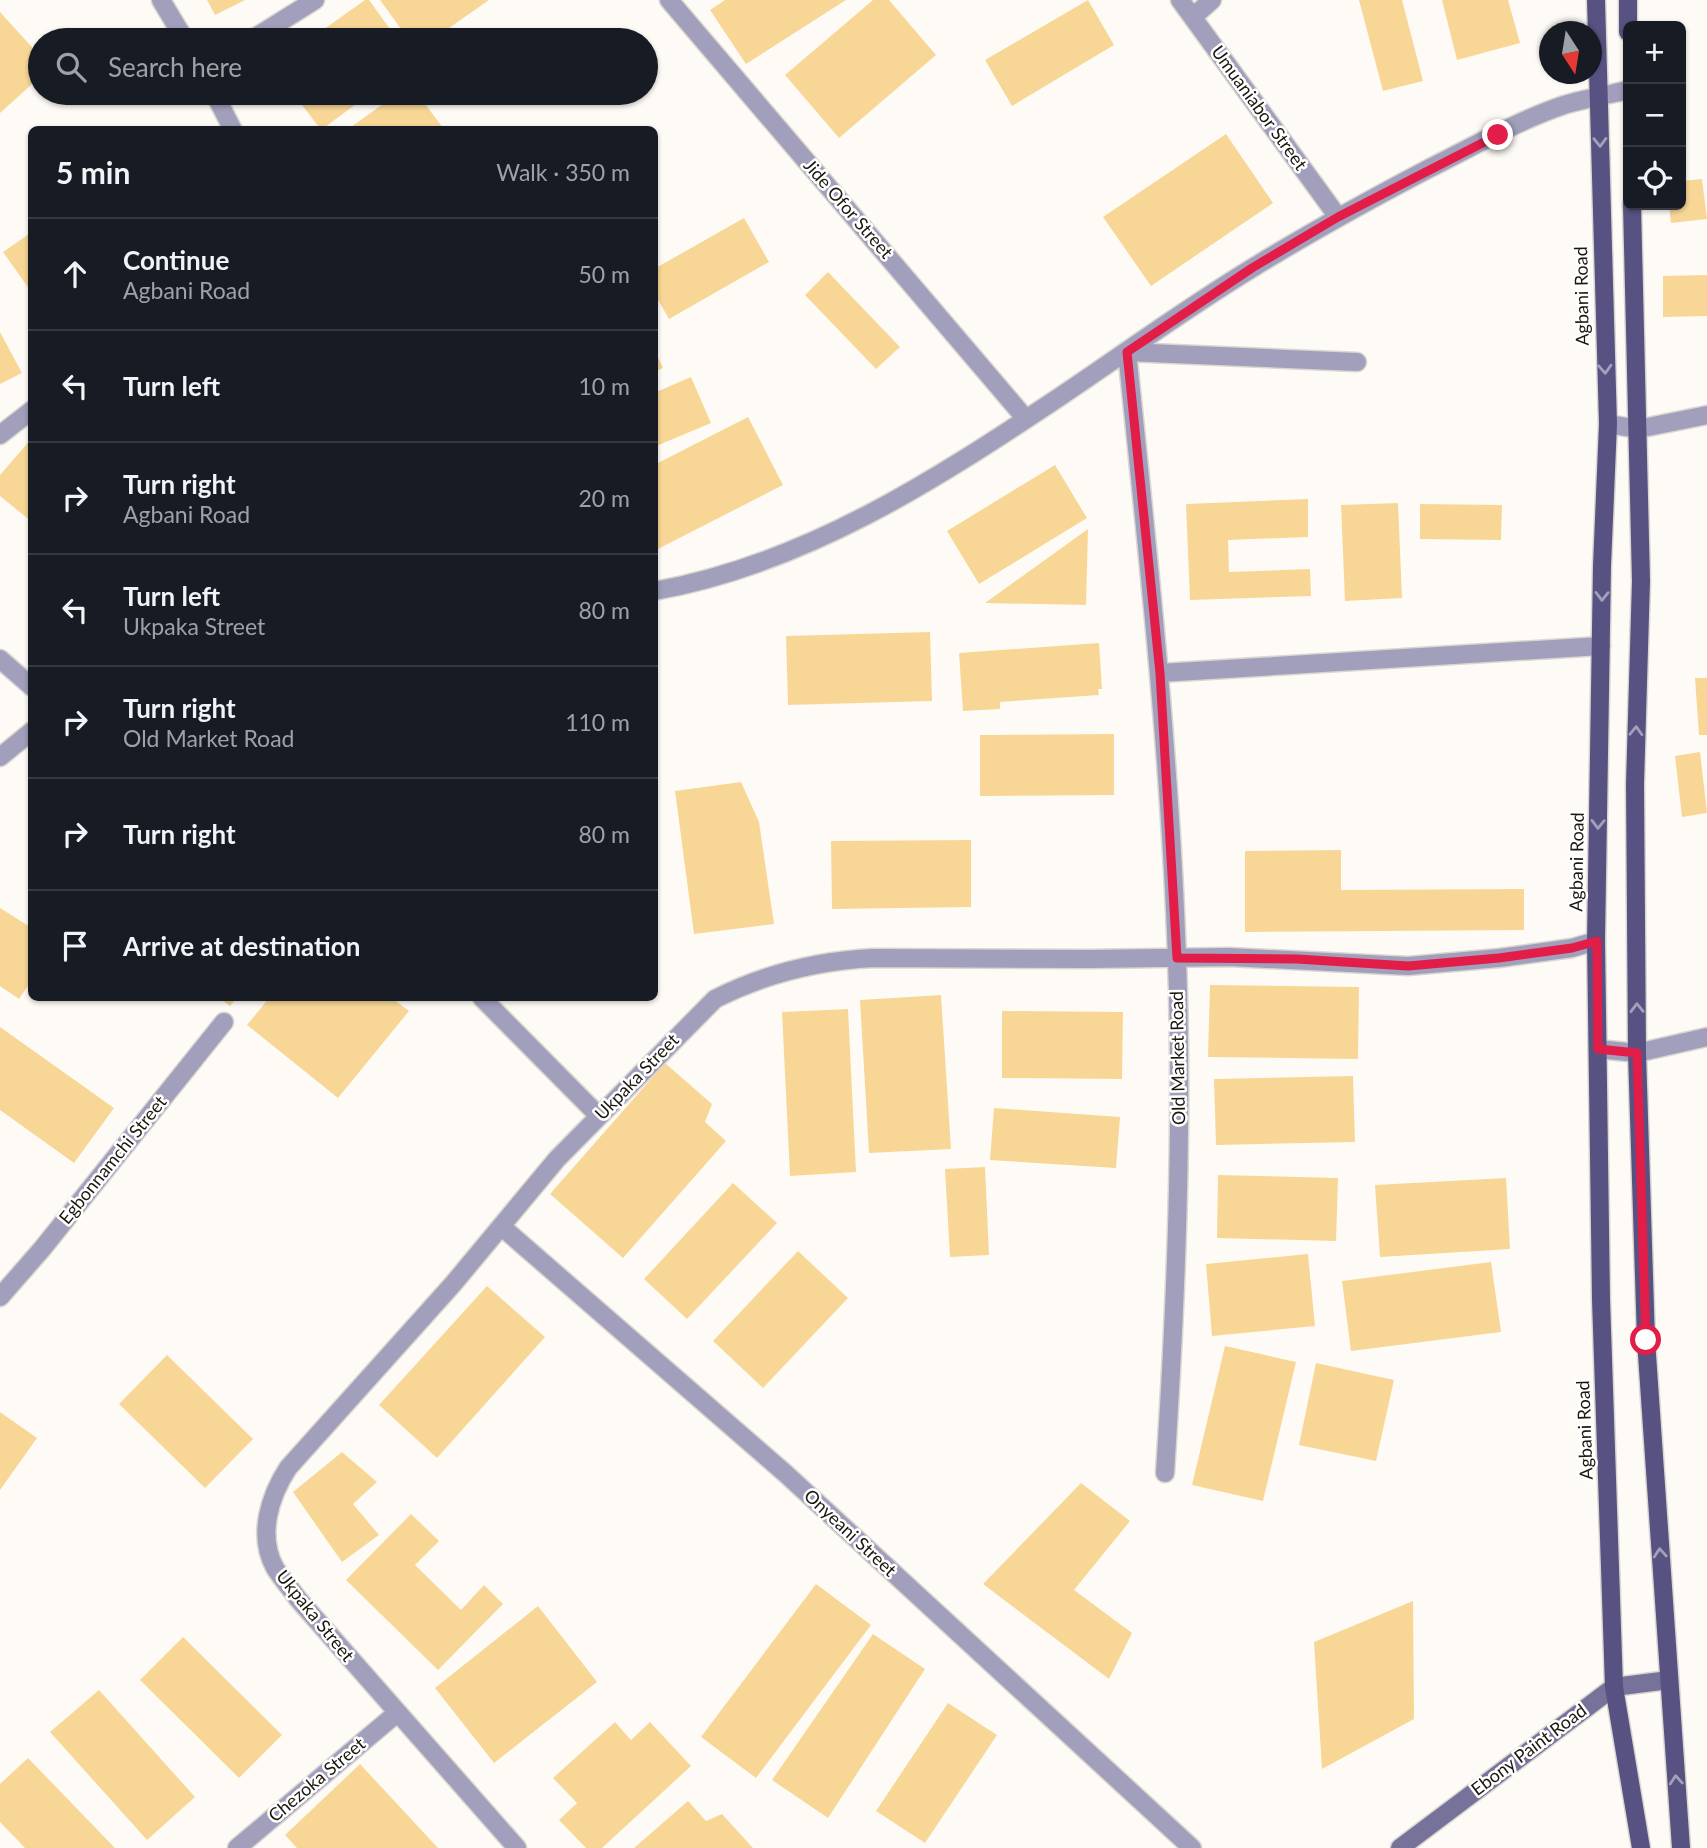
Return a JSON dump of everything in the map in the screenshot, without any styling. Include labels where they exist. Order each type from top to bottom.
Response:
[{"type":"main road","name":"Agbani Road","points":[[1596,0],[1608,424],[1601,646],[1597,941],[1601,1299],[1614,1687],[1641,1848]]},
{"type":"main road","points":[[1628,0],[1628,21]]},
{"type":"main road","points":[[1632,210],[1641,581],[1634,784],[1637,1053],[1646,1340],[1681,1848]]},
{"type":"street","points":[[161,0],[178,28]]},
{"type":"street","points":[[270,28],[315,0]]},
{"type":"street","name":"Jide Ofor Street","points":[[669,0],[1027,419]]},
{"type":"street","name":"Umuaniabor Street","points":[[1180,0],[1338,217]]},
{"type":"street","points":[[1193,18],[1212,0]]},
{"type":"street","points":[[658,590],[684,586],[757,564],[832,534],[953,468],[1252,268],[1338,217],[1531,119],[1564,105],[1623,91]]},
{"type":"street","points":[[220,105],[231,126]]},
{"type":"street","points":[[1127,352],[1357,362]]},
{"type":"street","name":"Old Market Road","points":[[1127,352],[1160,673],[1177,958],[1180,1093],[1174,1345],[1165,1473]]},
{"type":"street","points":[[0,435],[28,413]]},
{"type":"street","points":[[1608,424],[1638,429],[1707,415]]},
{"type":"street","points":[[1160,673],[1601,646]]},
{"type":"street","points":[[0,659],[28,684]]},
{"type":"street","points":[[0,757],[28,734]]},
{"type":"street","name":"Ukpaka Street","points":[[517,1848],[298,1599],[275,1567],[268,1550],[267,1524],[271,1502],[277,1485],[288,1468],[502,1227],[557,1159],[715,999],[781,971],[873,957],[1297,959],[1408,966],[1499,958],[1572,948],[1597,941]]},
{"type":"street","points":[[485,1001],[599,1116]]},
{"type":"street","name":"Egbonnamchi Street","points":[[0,1297],[42,1249],[224,1022]]},
{"type":"street","points":[[1598,1049],[1637,1053],[1707,1037]]},
{"type":"street","name":"Onyeani Street","points":[[502,1227],[786,1474],[1192,1848]]},
{"type":"street","name":"Ebony Paint Road","points":[[1399,1848],[1614,1687],[1669,1680]]},
{"type":"street","name":"Chezoka Street","points":[[237,1848],[397,1713]]},
{"type":"building","points":[[207,0],[245,0],[215,15]]},
{"type":"building","points":[[365,0],[369,0],[389,28],[326,28]]},
{"type":"building","points":[[380,0],[489,0],[449,28],[400,28]]},
{"type":"building","points":[[725,0],[846,0],[746,64],[710,10]]},
{"type":"building","points":[[873,0],[889,0],[936,55],[839,138],[785,75]]},
{"type":"building","points":[[1088,0],[1114,45],[1012,106],[985,60]]},
{"type":"building","points":[[1359,0],[1402,0],[1423,81],[1383,91]]},
{"type":"building","points":[[1442,0],[1508,0],[1520,43],[1457,60]]},
{"type":"building","points":[[0,12],[28,43],[28,88],[0,113]]},
{"type":"building","points":[[302,105],[355,105],[326,126],[318,126]]},
{"type":"building","points":[[381,105],[426,105],[442,126],[353,126]]},
{"type":"building","points":[[1226,134],[1273,203],[1151,286],[1103,217]]},
{"type":"building","points":[[1702,179],[1707,219],[1671,223],[1670,210],[1686,210],[1686,181]]},
{"type":"building","points":[[744,218],[769,262],[669,319],[658,300],[658,267]]},
{"type":"building","points":[[28,235],[28,287],[3,252]]},
{"type":"building","points":[[828,272],[900,347],[876,369],[805,295]]},
{"type":"building","points":[[1707,275],[1707,316],[1663,317],[1663,276]]},
{"type":"building","points":[[0,332],[22,373],[0,384]]},
{"type":"building","points":[[658,357],[663,368],[658,370]]},
{"type":"building","points":[[691,377],[711,423],[658,445],[658,391]]},
{"type":"building","points":[[748,417],[783,485],[658,549],[658,463]]},
{"type":"building","points":[[28,443],[28,519],[0,496],[0,475]]},
{"type":"building","points":[[1055,465],[1087,518],[979,584],[947,531]]},
{"type":"building","points":[[1308,499],[1308,537],[1228,540],[1229,572],[1310,569],[1311,596],[1190,600],[1186,504]]},
{"type":"building","points":[[1398,503],[1402,598],[1345,601],[1341,505]]},
{"type":"building","points":[[1420,504],[1502,505],[1501,540],[1420,539]]},
{"type":"building","points":[[1088,529],[1086,605],[985,603]]},
{"type":"building","points":[[930,632],[932,701],[788,705],[786,636]]},
{"type":"building","points":[[1099,643],[1102,689],[1098,689],[1099,695],[1000,702],[1000,709],[963,711],[959,653]]},
{"type":"building","points":[[1695,678],[1707,678],[1707,735],[1699,735]]},
{"type":"building","points":[[1114,734],[1114,795],[980,796],[980,735]]},
{"type":"building","points":[[1700,752],[1707,813],[1682,817],[1675,756]]},
{"type":"building","points":[[741,782],[759,822],[774,924],[694,934],[675,791]]},
{"type":"building","points":[[971,840],[971,907],[832,909],[831,841]]},
{"type":"building","points":[[1341,850],[1341,890],[1524,889],[1524,930],[1245,932],[1245,851]]},
{"type":"building","points":[[0,908],[28,926],[28,986],[19,999],[0,986]]},
{"type":"building","points":[[1210,985],[1359,987],[1358,1059],[1208,1057]]},
{"type":"building","points":[[941,995],[951,1149],[869,1153],[860,1000]]},
{"type":"building","points":[[267,1001],[396,1001],[409,1011],[338,1098],[247,1025]]},
{"type":"building","points":[[848,1009],[856,1172],[790,1176],[782,1012]]},
{"type":"building","points":[[1002,1011],[1123,1012],[1122,1079],[1002,1078]]},
{"type":"building","points":[[0,1027],[114,1108],[74,1163],[0,1110]]},
{"type":"building","points":[[665,1063],[712,1104],[705,1122],[726,1141],[623,1258],[550,1194]]},
{"type":"building","points":[[1353,1076],[1355,1142],[1216,1145],[1214,1079]]},
{"type":"building","points":[[994,1108],[1120,1117],[1116,1168],[990,1160]]},
{"type":"building","points":[[985,1167],[989,1255],[950,1257],[945,1169]]},
{"type":"building","points":[[1218,1175],[1338,1178],[1336,1241],[1217,1238]]},
{"type":"building","points":[[1506,1178],[1510,1249],[1380,1257],[1375,1185]]},
{"type":"building","points":[[733,1183],[777,1223],[687,1319],[644,1279]]},
{"type":"building","points":[[798,1251],[848,1298],[763,1388],[713,1341]]},
{"type":"building","points":[[1308,1254],[1315,1326],[1212,1336],[1206,1264]]},
{"type":"building","points":[[1491,1262],[1501,1332],[1351,1351],[1342,1281]]},
{"type":"building","points":[[487,1286],[545,1337],[437,1458],[379,1405]]},
{"type":"building","points":[[1225,1346],[1296,1362],[1263,1501],[1192,1485]]},
{"type":"building","points":[[167,1355],[253,1439],[205,1488],[119,1404]]},
{"type":"building","points":[[1316,1363],[1394,1380],[1376,1461],[1299,1445]]},
{"type":"building","points":[[0,1412],[37,1438],[0,1490]]},
{"type":"building","points":[[342,1452],[377,1482],[353,1504],[379,1535],[342,1562],[293,1492]]},
{"type":"building","points":[[1081,1483],[1130,1521],[1074,1590],[1132,1633],[1109,1679],[983,1584]]},
{"type":"building","points":[[411,1514],[439,1541],[415,1565],[461,1610],[484,1585],[503,1604],[438,1670],[346,1580]]},
{"type":"building","points":[[816,1584],[871,1625],[756,1778],[701,1737]]},
{"type":"building","points":[[1413,1601],[1414,1719],[1322,1769],[1314,1642]]},
{"type":"building","points":[[538,1606],[597,1682],[494,1763],[435,1688]]},
{"type":"building","points":[[873,1634],[925,1669],[828,1818],[772,1780]]},
{"type":"building","points":[[183,1637],[282,1735],[239,1778],[140,1680]]},
{"type":"building","points":[[99,1690],[195,1797],[147,1840],[50,1732]]},
{"type":"building","points":[[948,1703],[997,1735],[925,1843],[876,1811]]},
{"type":"building","points":[[615,1722],[631,1740],[650,1722],[691,1766],[602,1848],[586,1848],[559,1820],[577,1803],[553,1778]]},
{"type":"building","points":[[28,1758],[115,1848],[25,1848],[0,1822],[0,1784]]},
{"type":"building","points":[[360,1764],[438,1848],[297,1848],[285,1835]]},
{"type":"building","points":[[688,1801],[706,1821],[722,1814],[753,1848],[634,1848]]},
{"type":"route","points":[[1498,135],[1338,217],[1252,268],[1127,352],[1160,673],[1177,958],[1297,959],[1408,966],[1499,958],[1572,948],[1597,941],[1598,1049],[1637,1053],[1646,1340]]}]
